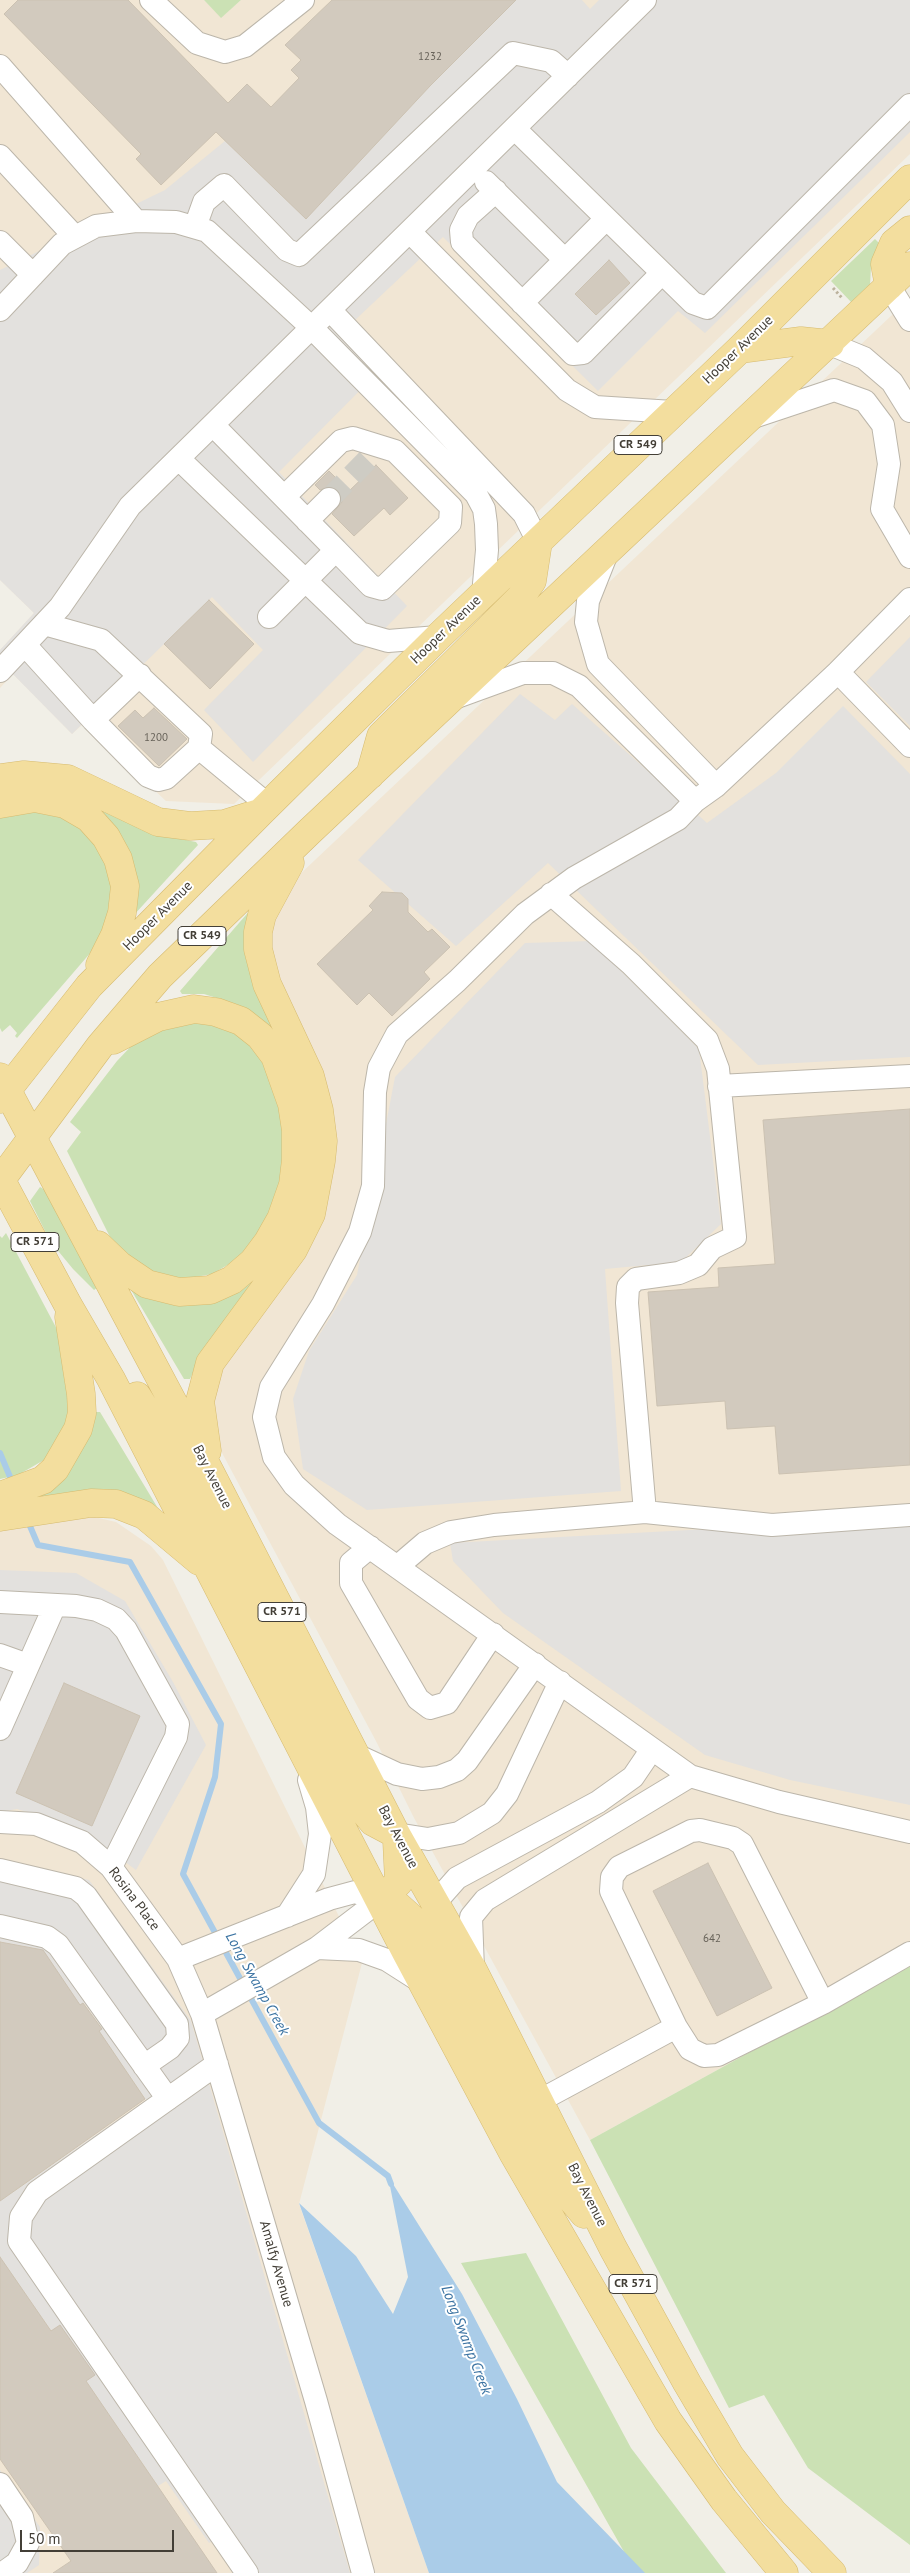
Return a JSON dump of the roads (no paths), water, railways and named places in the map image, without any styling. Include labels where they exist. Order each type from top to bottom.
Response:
[{"type":"main road","name":"Hooper Avenue","points":[[2,1089],[89,986],[264,809],[438,637],[740,349],[910,179]]},
{"type":"main road","points":[[889,286],[885,264],[894,243],[910,230]]},
{"type":"main road","name":"CR 549","points":[[0,1180],[100,1046],[160,976],[309,832],[748,418],[830,344],[910,266]]},
{"type":"main road","points":[[740,349],[801,341],[830,344]]},
{"type":"main road","points":[[370,775],[381,736],[520,598],[532,581],[538,542]]},
{"type":"main road","points":[[0,778],[24,774],[68,779],[158,822],[190,826],[224,824],[264,809]]},
{"type":"main road","points":[[0,804],[35,798],[65,804],[89,818],[106,836],[118,859],[125,886],[122,913],[115,935],[89,986]]},
{"type":"main road","points":[[209,1470],[200,1401],[210,1362],[293,1250],[311,1214],[321,1161],[323,1141],[319,1110],[310,1076],[267,984],[258,949],[258,932],[262,915],[273,892],[309,832]]},
{"type":"main road","points":[[82,1230],[119,1265],[147,1284],[179,1292],[210,1290],[232,1280],[253,1262],[268,1242],[281,1220],[293,1185],[296,1160],[296,1130],[292,1104],[275,1056],[260,1036],[241,1021],[216,1012],[194,1009],[158,1017],[100,1046]]},
{"type":"main road","name":"Bay Avenue","points":[[2,1089],[82,1230],[209,1470],[356,1755],[396,1834],[426,1914],[473,1970],[613,2248],[687,2383],[730,2456],[773,2512],[832,2573]]},
{"type":"main road","name":"CR 571","points":[[0,1180],[68,1306],[111,1379],[406,1952],[513,2153],[668,2421],[724,2500],[784,2573]]},
{"type":"main road","points":[[11,1501],[55,1469],[78,1429],[82,1413],[81,1394],[68,1306]]},
{"type":"main road","points":[[68,1306],[115,1362],[168,1445],[358,1804],[373,1822],[396,1834],[399,1882],[380,1900],[426,1914],[552,2176],[613,2248]]},
{"type":"main road","points":[[11,1501],[41,1511],[91,1503],[116,1504],[144,1516],[207,1567]]},
{"type":"main road","points":[[406,1952],[426,1914]]},
{"type":"lane","points":[[151,0],[197,43],[225,52],[245,46],[303,0]]},
{"type":"lane","points":[[0,671],[60,607],[130,506],[645,0]]},
{"type":"lane","points":[[195,227],[204,202],[224,185],[287,250],[299,255],[513,53],[551,61],[568,76]]},
{"type":"lane","points":[[0,66],[136,221]]},
{"type":"lane","points":[[515,128],[693,303],[707,308],[910,105]]},
{"type":"lane","points":[[0,156],[75,237]]},
{"type":"lane","points":[[473,169],[565,260]]},
{"type":"lane","points":[[496,191],[468,216],[461,230],[462,242],[572,354],[583,353],[662,273]]},
{"type":"lane","points":[[522,303],[606,219]]},
{"type":"lane","points":[[0,310],[62,244],[96,226],[136,221],[176,222],[207,231],[312,328],[476,494],[484,509],[486,524],[487,550],[483,595]]},
{"type":"lane","points":[[410,232],[566,390],[595,407],[673,412]]},
{"type":"lane","points":[[0,242],[33,275]]},
{"type":"lane","points":[[889,286],[910,320]]},
{"type":"lane","points":[[330,310],[524,514],[538,542]]},
{"type":"lane","points":[[830,344],[864,358],[892,382],[910,411]]},
{"type":"lane","points":[[748,418],[834,390],[865,401],[883,425],[889,464],[882,509],[910,557]]},
{"type":"lane","points":[[213,425],[284,498],[371,586],[382,589],[450,523],[451,507],[395,451],[379,448],[353,438],[341,441],[284,498]]},
{"type":"lane","points":[[179,459],[360,633],[388,641],[438,637]]},
{"type":"lane","points":[[307,521],[329,499]]},
{"type":"lane","points":[[270,616],[336,550]]},
{"type":"lane","points":[[608,552],[588,601],[586,622],[598,664],[716,786]]},
{"type":"lane","points":[[910,599],[838,672],[716,786],[695,801],[678,819],[574,878],[524,914],[456,981],[397,1034],[379,1068],[375,1092],[373,1186],[360,1232],[323,1304],[271,1387],[264,1417],[274,1458],[294,1485],[338,1524],[690,1776],[778,1802],[910,1832]]},
{"type":"lane","points":[[25,645],[93,720],[148,776],[158,780],[166,778],[199,748],[201,734],[101,640],[44,624]]},
{"type":"lane","points":[[838,672],[910,746]]},
{"type":"lane","points":[[451,699],[523,673],[553,673],[579,686],[695,801]]},
{"type":"lane","points":[[93,720],[140,675]]},
{"type":"lane","points":[[199,748],[264,809]]},
{"type":"lane","points":[[551,894],[631,964],[707,1040],[718,1069],[735,1237],[712,1248],[698,1265],[679,1273],[636,1279],[628,1287],[627,1303],[645,1512]]},
{"type":"lane","points":[[719,1086],[910,1076]]},
{"type":"lane","points":[[398,1566],[425,1543],[452,1532],[494,1525],[645,1512],[772,1525],[910,1515]]},
{"type":"lane","points":[[370,1547],[351,1563],[351,1583],[418,1699],[430,1708],[447,1703],[493,1634]]},
{"type":"lane","points":[[0,1602],[76,1606],[97,1610],[116,1620],[126,1630],[178,1724],[176,1737],[111,1866]]},
{"type":"lane","points":[[0,1729],[55,1604]]},
{"type":"lane","points":[[0,1655],[28,1665]]},
{"type":"lane","points":[[356,1755],[397,1774],[422,1779],[439,1777],[457,1770],[467,1761],[536,1664]]},
{"type":"lane","points":[[396,1834],[428,1839],[459,1832],[492,1814],[507,1794],[560,1682]]},
{"type":"lane","points":[[287,1916],[314,1874],[320,1834],[316,1807],[299,1745]]},
{"type":"lane","points":[[426,1914],[457,1878],[598,1802],[633,1777],[652,1749]]},
{"type":"lane","points":[[473,1970],[471,1917],[485,1900],[690,1776]]},
{"type":"lane","name":"Rosina Place","points":[[0,1822],[36,1824],[54,1829],[82,1842],[111,1866],[178,1959]]},
{"type":"lane","points":[[823,2003],[742,1844],[733,1838],[700,1830],[691,1830],[619,1867],[612,1877],[611,1891],[676,2027],[690,2048],[704,2056],[718,2055],[823,2003],[910,1953]]},
{"type":"lane","points":[[0,1870],[76,1888],[86,1896],[176,2024],[178,2038],[170,2048],[144,2066]]},
{"type":"lane","points":[[178,1959],[329,1899],[355,1892],[380,1900]]},
{"type":"lane","points":[[202,2014],[317,1948],[380,1900]]},
{"type":"lane","points":[[0,1926],[47,1936],[58,1945],[168,2099]]},
{"type":"lane","points":[[317,1948],[359,1950],[387,1960],[423,1983]]},
{"type":"lane","name":"Amalfy Avenue","points":[[178,1959],[202,2014],[316,2401],[363,2573]]},
{"type":"lane","points":[[539,2101],[676,2027]]},
{"type":"lane","points":[[217,2064],[37,2192],[21,2217],[19,2241],[247,2573]]},
{"type":"lane","points":[[0,2484],[22,2517],[28,2543],[16,2562],[3,2573]]},
{"type":"water","points":[[388,2176],[462,2294],[517,2399],[557,2482],[645,2573],[429,2573],[299,2203],[356,2256],[393,2314],[408,2277]]},
{"type":"waterway","name":"Long Swamp Creek","points":[[0,1453],[13,1484]]},
{"type":"waterway","name":"Long Swamp Creek","points":[[27,1519],[38,1545],[130,1562],[221,1724],[215,1777],[183,1874],[319,2123],[388,2176],[391,2184]]},
{"type":"tunnel","points":[[329,499],[379,448]]}]
